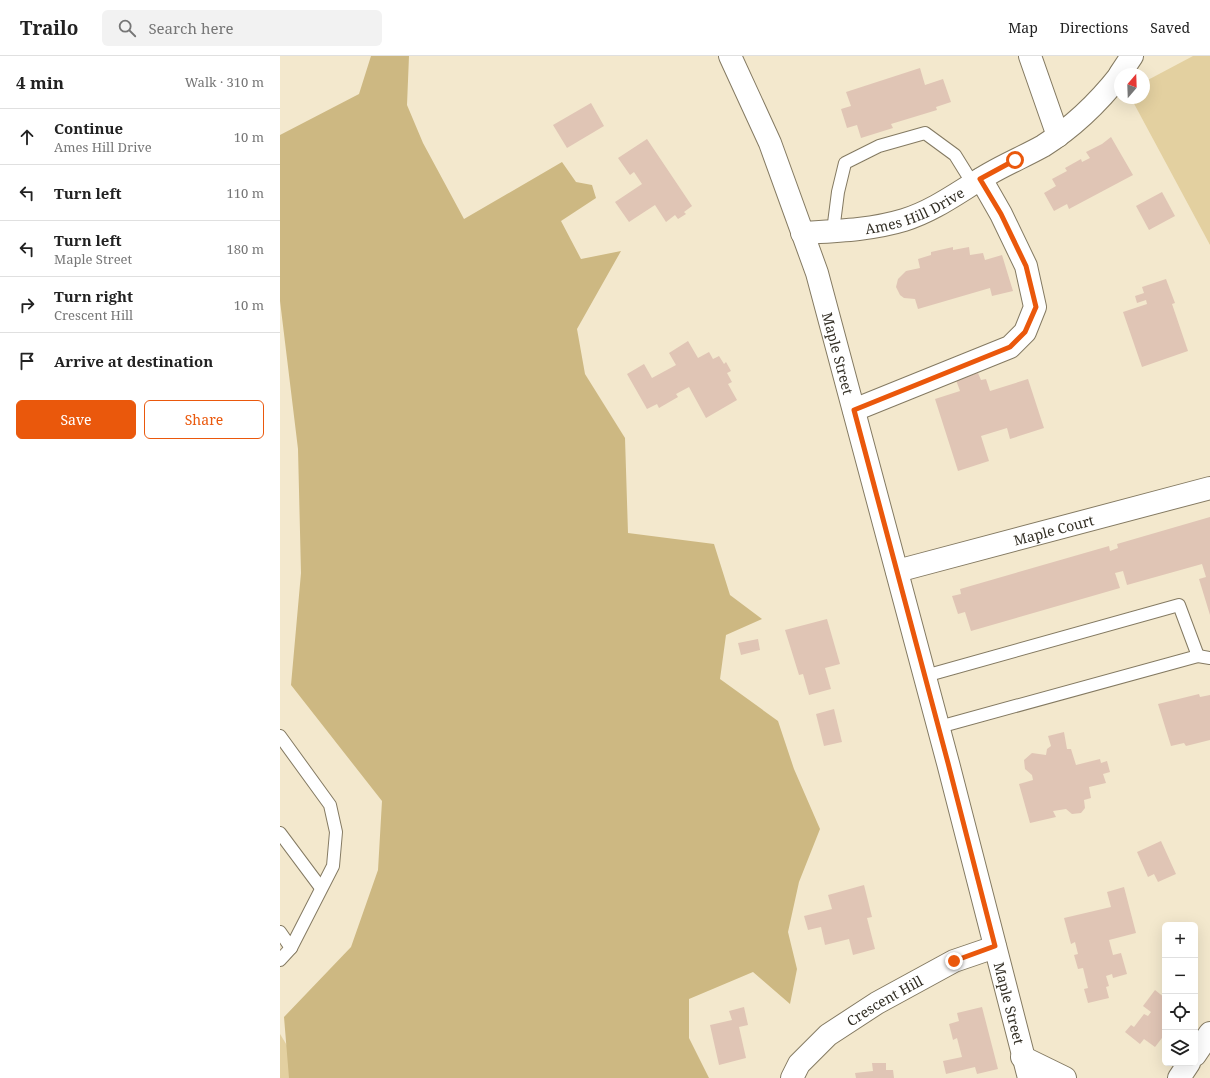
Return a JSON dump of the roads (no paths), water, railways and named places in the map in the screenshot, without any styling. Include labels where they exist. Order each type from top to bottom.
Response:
[{"type":"street","name":"Maple Street","points":[[730,56],[770,143],[817,274],[939,727],[1022,1057],[1029,1078]]},
{"type":"street","points":[[1030,56],[1058,136]]},
{"type":"street","name":"Ames Hill Drive","points":[[1124,68],[1132,56]]},
{"type":"street","name":"Ames Hill Drive","points":[[802,233],[871,228],[906,219],[945,202],[977,181],[1058,136],[1092,108],[1114,81]]},
{"type":"street","points":[[854,410],[1010,347],[1025,332],[1036,307],[1026,266],[1001,214],[977,181]]},
{"type":"street","name":"Maple Court","points":[[897,571],[1210,488]]},
{"type":"street","name":"Crescent Hill","points":[[792,1078],[799,1064],[828,1035],[877,1003],[954,961],[995,946]]},
{"type":"street","points":[[1198,1051],[1210,1033]]},
{"type":"street","points":[[1022,1057],[1065,1078]]},
{"type":"street","points":[[1179,1078],[1187,1066]]},
{"type":"lane","points":[[833,231],[838,192],[845,163],[879,146],[925,133],[955,155],[977,181]]},
{"type":"lane","points":[[925,676],[1179,605],[1198,656]]},
{"type":"lane","points":[[939,727],[1198,656],[1210,658]]},
{"type":"lane","points":[[280,736],[330,805],[336,832],[333,866],[291,948],[280,960]]},
{"type":"lane","points":[[280,833],[321,888]]},
{"type":"lane","points":[[280,932],[291,948]]}]
